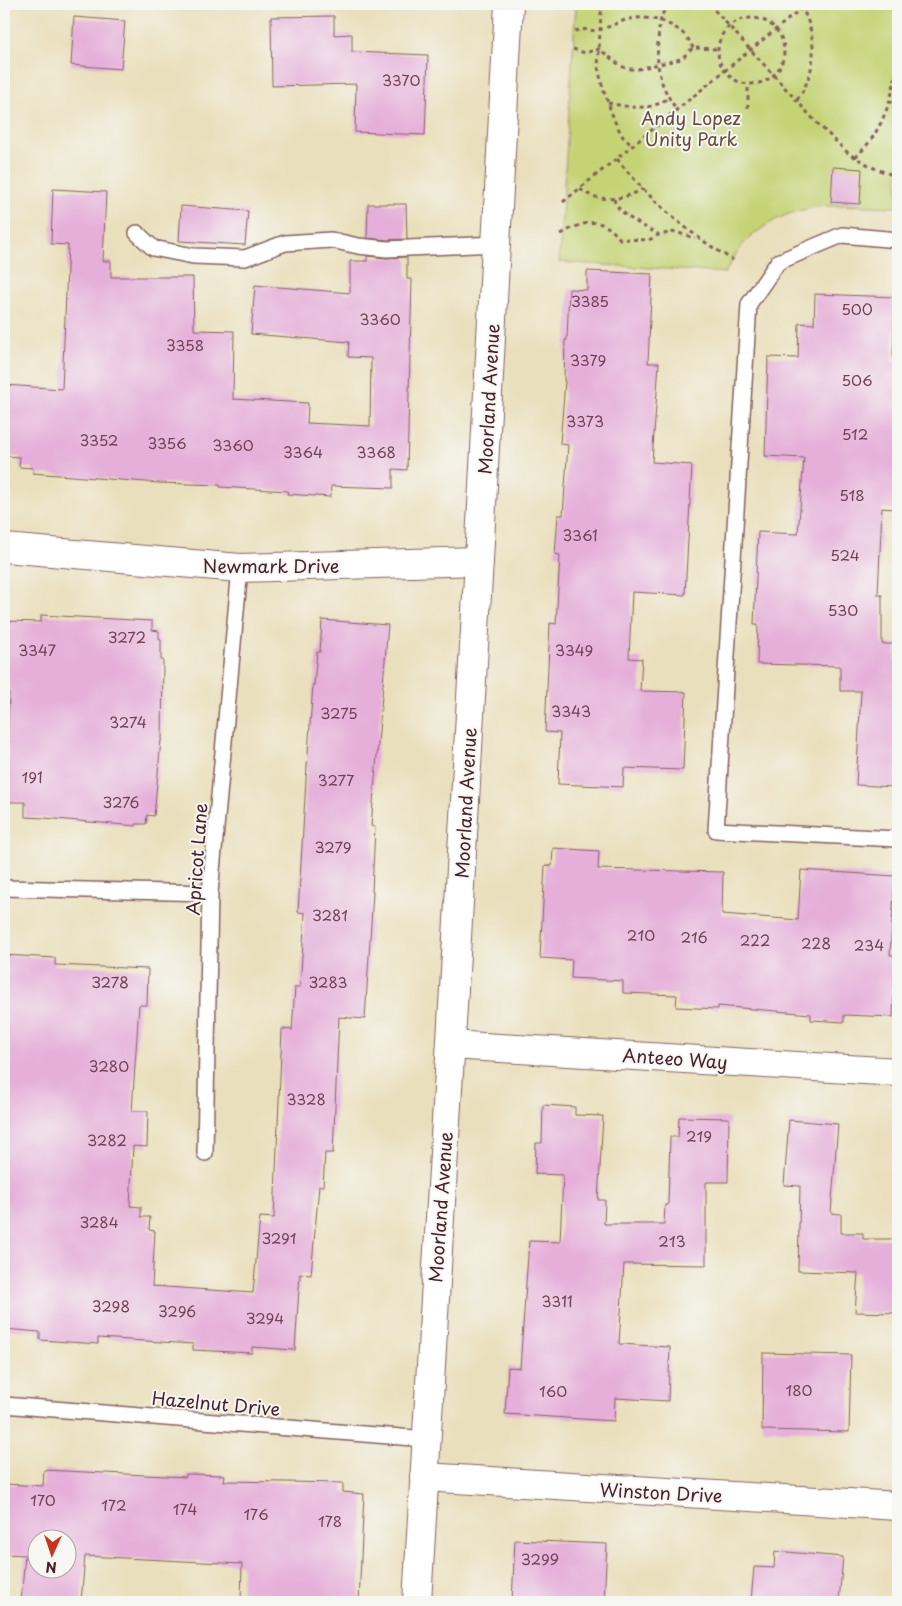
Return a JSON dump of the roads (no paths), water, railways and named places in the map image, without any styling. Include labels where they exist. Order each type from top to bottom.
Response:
[{"type":"street","name":"Moorland Avenue","points":[[417,1602],[479,561],[509,4]]},
{"type":"street","name":"Newmark Drive","points":[[4,548],[240,568],[479,561]]},
{"type":"street","name":"Anteeo Way","points":[[451,1044],[898,1072]]},
{"type":"street","name":"Winston Drive","points":[[424,1477],[898,1506]]},
{"type":"lane","points":[[137,233],[153,248],[193,256],[245,258],[285,243],[331,240],[358,246],[387,249],[496,244]]},
{"type":"lane","points":[[898,240],[842,235],[805,250],[778,262],[750,304],[716,830],[898,839]]},
{"type":"lane","name":"Apricot Lane","points":[[205,1153],[210,893],[240,568]]},
{"type":"lane","points":[[4,888],[210,893]]},
{"type":"lane","name":"Hazelnut Drive","points":[[4,1405],[426,1439]]},
{"type":"park label","name":"Andy Lopez Unity Park","points":[[691,127]]}]
